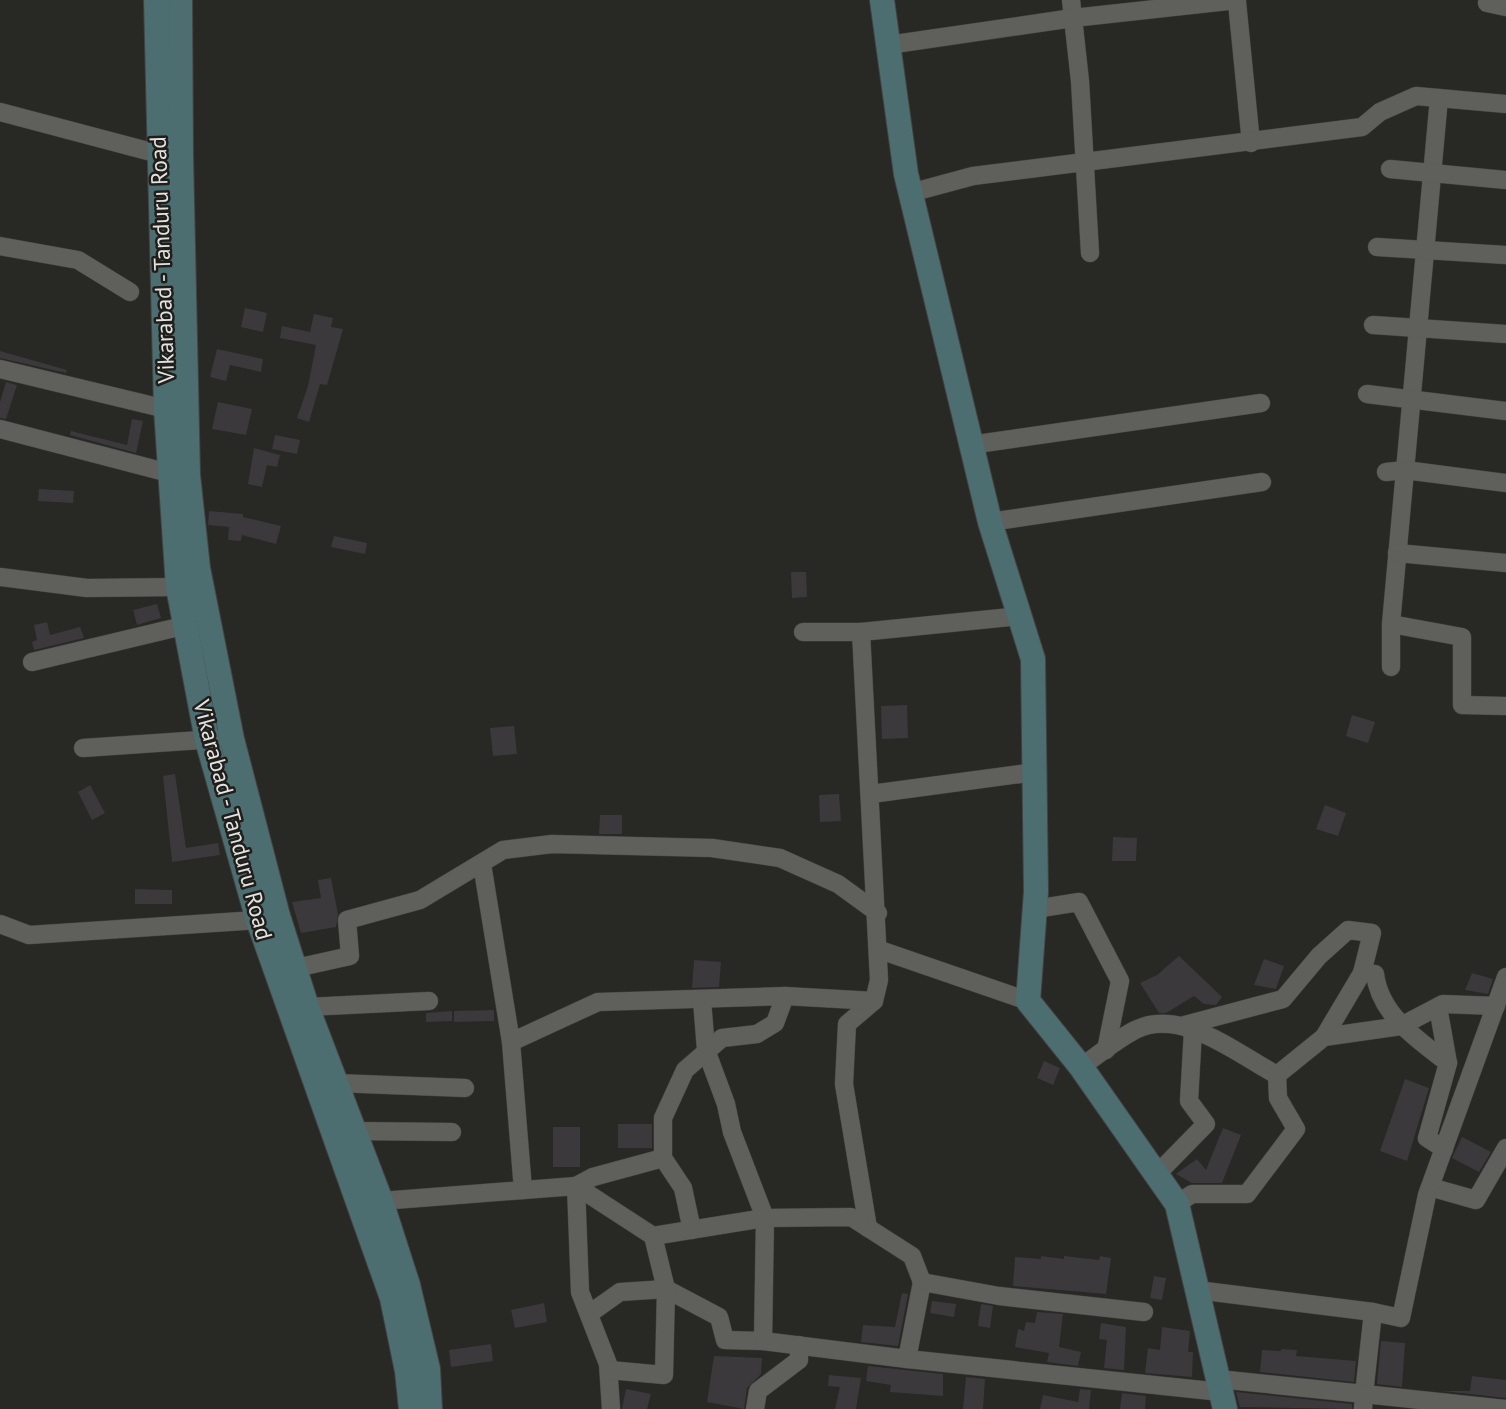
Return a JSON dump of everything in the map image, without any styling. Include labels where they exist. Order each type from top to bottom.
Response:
[{"type":"main road","name":"Vikarabad - Tanduru Road","points":[[156,0],[159,154],[174,337],[198,568],[232,738],[278,916],[307,1007],[354,1130],[354,1162],[381,1201],[411,1297],[428,1369],[430,1409]]},
{"type":"main road","name":"Vikarabad - Tanduru Road","points":[[180,0],[174,337],[166,409],[178,587],[207,740],[258,920],[354,1162],[392,1298],[407,1371],[411,1409]]},
{"type":"main road","points":[[882,0],[910,193],[990,523],[1033,659],[1035,909],[1028,1001],[1081,1067],[1177,1204],[1221,1393]]},
{"type":"street","points":[[888,44],[1072,9],[1237,1],[1251,143]]},
{"type":"street","points":[[1486,3],[1506,7]]},
{"type":"street","points":[[1072,9],[1080,81],[1090,253]]},
{"type":"street","points":[[910,193],[973,176],[1362,128],[1380,113],[1416,96],[1506,104]]},
{"type":"street","points":[[1391,667],[1391,624],[1439,98]]},
{"type":"street","points":[[0,112],[159,154]]},
{"type":"street","points":[[1390,169],[1506,180]]},
{"type":"street","points":[[0,246],[78,260],[130,292]]},
{"type":"street","points":[[1377,247],[1506,255]]},
{"type":"street","points":[[1373,325],[1506,334]]},
{"type":"street","points":[[0,369],[166,409]]},
{"type":"street","points":[[1367,394],[1506,411]]},
{"type":"street","points":[[970,445],[1261,403]]},
{"type":"street","points":[[0,429],[169,473]]},
{"type":"street","points":[[1386,472],[1405,470],[1506,483]]},
{"type":"street","points":[[990,523],[1262,482]]},
{"type":"street","points":[[1397,553],[1506,563]]},
{"type":"street","points":[[0,577],[87,588],[178,587]]},
{"type":"street","points":[[803,632],[861,632],[1020,616]]},
{"type":"street","points":[[1391,624],[1462,637],[1462,705],[1506,706]]},
{"type":"street","points":[[32,662],[187,625]]},
{"type":"street","points":[[861,632],[880,950],[879,980],[874,1001],[848,1024],[844,1084],[868,1228]]},
{"type":"street","points":[[83,748],[232,738]]},
{"type":"street","points":[[871,794],[1035,772]]},
{"type":"street","points":[[296,968],[350,956],[347,920],[420,900],[503,850],[552,844],[712,848],[780,858],[838,884],[878,913]]},
{"type":"street","points":[[482,864],[511,1042],[523,1190]]},
{"type":"street","points":[[1035,909],[1079,902],[1120,981],[1106,1050]]},
{"type":"street","points":[[0,924],[29,935],[258,920]]},
{"type":"street","points":[[1189,1028],[1283,999],[1319,956],[1348,930],[1372,933],[1362,973],[1324,1037],[1277,1075]]},
{"type":"street","points":[[880,950],[1028,1001]]},
{"type":"street","points":[[1362,973],[1375,974],[1377,992],[1402,1026],[1448,1063]]},
{"type":"street","points":[[1197,1290],[1373,1312],[1401,1318],[1430,1186],[1505,985]]},
{"type":"street","points":[[511,1042],[598,1002],[785,996],[874,1001]]},
{"type":"street","points":[[692,1230],[682,1188],[663,1158],[663,1118],[685,1070],[722,1038],[757,1034],[775,1023],[785,996]]},
{"type":"street","points":[[702,1000],[706,1050],[726,1104],[732,1132],[765,1218],[763,1341]]},
{"type":"street","points":[[307,1007],[429,1001]]},
{"type":"street","points":[[1324,1037],[1402,1026],[1443,1004],[1496,1006]]},
{"type":"street","points":[[1438,1007],[1448,1063],[1427,1138],[1444,1149]]},
{"type":"street","points":[[1081,1067],[1135,1030],[1164,1021],[1189,1028],[1277,1075]]},
{"type":"street","points":[[1156,1175],[1206,1124],[1189,1101],[1189,1028]]},
{"type":"street","points":[[1177,1204],[1192,1194],[1247,1194],[1296,1129],[1278,1098],[1277,1075]]},
{"type":"street","points":[[336,1083],[465,1088]]},
{"type":"street","points":[[354,1130],[452,1132]]},
{"type":"street","points":[[1430,1186],[1476,1200],[1499,1177],[1506,1148]]},
{"type":"street","points":[[381,1201],[576,1186],[593,1177],[663,1158]]},
{"type":"street","points":[[576,1186],[653,1236],[765,1218],[851,1217],[912,1256],[922,1282],[907,1359]]},
{"type":"street","points":[[576,1186],[580,1292],[609,1370],[611,1409]]},
{"type":"street","points":[[609,1370],[664,1375],[666,1289],[653,1236]]},
{"type":"street","points":[[922,1282],[999,1296],[1144,1312]]},
{"type":"street","points":[[589,1314],[620,1292],[666,1289],[719,1317],[725,1340],[763,1341],[1221,1393],[1505,1409]]},
{"type":"street","points":[[1364,1401],[1373,1312]]},
{"type":"street","points":[[754,1409],[758,1391],[799,1360],[799,1345]]},
{"type":"building","points":[[245,308],[267,313],[263,332],[241,327]]},
{"type":"building","points":[[314,314],[333,318],[331,327],[343,329],[327,385],[320,384],[309,422],[297,418],[308,386],[316,345],[280,338],[282,326],[310,332]]},
{"type":"building","points":[[217,349],[263,359],[261,372],[230,365],[226,381],[210,377]]},
{"type":"building","points":[[0,351],[67,370],[66,373],[0,358]]},
{"type":"building","points":[[6,382],[17,385],[6,419],[0,418],[0,402]]},
{"type":"building","points":[[218,402],[252,409],[246,435],[212,429]]},
{"type":"building","points":[[132,419],[143,421],[136,453],[70,435],[71,431],[127,445]]},
{"type":"building","points":[[275,435],[300,440],[297,454],[272,449]]},
{"type":"building","points":[[254,448],[280,455],[277,467],[267,465],[262,487],[248,484]]},
{"type":"building","points":[[39,489],[74,491],[73,503],[38,501]]},
{"type":"building","points":[[209,511],[243,514],[243,517],[281,526],[276,544],[242,535],[241,541],[228,540],[229,527],[208,525]]},
{"type":"building","points":[[334,536],[367,543],[365,554],[331,547]]},
{"type":"building","points":[[791,572],[806,572],[807,597],[792,598]]},
{"type":"building","points":[[157,604],[161,618],[137,625],[133,610]]},
{"type":"building","points":[[47,622],[50,635],[80,627],[84,638],[34,650],[32,642],[37,640],[34,625]]},
{"type":"building","points":[[907,705],[908,738],[882,739],[881,706]]},
{"type":"building","points":[[1352,715],[1375,722],[1368,743],[1346,736]]},
{"type":"building","points":[[514,726],[517,754],[493,756],[490,728]]},
{"type":"building","points":[[175,774],[186,848],[218,843],[220,855],[172,862],[163,776]]},
{"type":"building","points":[[90,785],[105,813],[92,820],[78,792]]},
{"type":"building","points":[[839,794],[841,821],[820,822],[819,795]]},
{"type":"building","points":[[1325,805],[1346,813],[1338,836],[1316,829]]},
{"type":"building","points":[[600,815],[622,815],[622,834],[599,834]]},
{"type":"building","points":[[1113,837],[1137,838],[1136,861],[1112,861]]},
{"type":"building","points":[[331,878],[338,914],[336,927],[301,933],[292,902],[321,898],[318,880]]},
{"type":"building","points":[[135,889],[172,890],[172,904],[135,904]]},
{"type":"building","points":[[1179,956],[1222,997],[1216,1005],[1204,1004],[1194,996],[1166,1013],[1159,1013],[1140,983],[1157,975]]},
{"type":"building","points":[[1264,959],[1284,966],[1276,989],[1254,985]]},
{"type":"building","points":[[694,960],[721,962],[719,987],[692,988]]},
{"type":"building","points":[[1472,973],[1493,979],[1488,994],[1465,990]]},
{"type":"building","points":[[494,1010],[494,1021],[454,1022],[454,1011]]},
{"type":"building","points":[[452,1011],[452,1021],[426,1022],[426,1013]]},
{"type":"building","points":[[1044,1061],[1060,1068],[1053,1085],[1037,1078]]},
{"type":"building","points":[[1405,1079],[1429,1088],[1407,1161],[1380,1151]]},
{"type":"building","points":[[618,1124],[652,1124],[652,1148],[618,1148]]},
{"type":"building","points":[[553,1127],[580,1127],[580,1167],[553,1167]]},
{"type":"building","points":[[1223,1128],[1241,1135],[1222,1183],[1192,1183],[1176,1174],[1197,1159],[1206,1170]]},
{"type":"building","points":[[1462,1137],[1491,1152],[1479,1172],[1452,1158]]},
{"type":"building","points":[[1041,1256],[1099,1260],[1100,1256],[1111,1258],[1106,1294],[1013,1286],[1015,1257],[1041,1259]]},
{"type":"building","points":[[1154,1276],[1166,1278],[1162,1300],[1150,1298]]},
{"type":"building","points":[[902,1293],[908,1294],[898,1346],[861,1342],[863,1325],[895,1327]]},
{"type":"building","points":[[932,1301],[956,1304],[954,1317],[930,1313]]},
{"type":"building","points":[[544,1303],[547,1322],[515,1328],[511,1310]]},
{"type":"building","points":[[981,1304],[993,1306],[990,1328],[978,1326]]},
{"type":"building","points":[[1037,1312],[1063,1314],[1059,1347],[1081,1352],[1078,1366],[1047,1362],[1049,1353],[1015,1347],[1018,1329],[1024,1331],[1026,1322],[1035,1323]]},
{"type":"building","points":[[1101,1323],[1126,1327],[1124,1370],[1104,1368],[1107,1340],[1099,1339]]},
{"type":"building","points":[[1162,1327],[1190,1331],[1188,1352],[1193,1352],[1192,1377],[1145,1373],[1148,1348],[1160,1350]]},
{"type":"building","points":[[1381,1341],[1405,1343],[1402,1387],[1377,1384]]},
{"type":"building","points":[[491,1344],[493,1361],[451,1367],[449,1350]]},
{"type":"building","points":[[1262,1350],[1297,1350],[1296,1356],[1356,1361],[1354,1382],[1260,1372]]},
{"type":"building","points":[[714,1356],[762,1358],[761,1374],[747,1388],[744,1409],[707,1402]]},
{"type":"building","points":[[868,1366],[943,1374],[943,1396],[890,1392],[891,1385],[866,1381]]},
{"type":"building","points":[[829,1375],[861,1378],[856,1409],[835,1409],[840,1387],[828,1386]]},
{"type":"building","points":[[1472,1376],[1506,1380],[1506,1398],[1443,1391],[1470,1391]]},
{"type":"building","points":[[966,1377],[985,1379],[983,1409],[963,1409]]},
{"type":"building","points":[[626,1389],[651,1394],[647,1409],[622,1409]]},
{"type":"building","points":[[1080,1389],[1091,1390],[1089,1409],[1040,1409],[1043,1395],[1078,1402]]},
{"type":"building","points":[[1236,1392],[1352,1404],[1352,1409],[1240,1407]]},
{"type":"building","points":[[1122,1393],[1146,1396],[1145,1409],[1120,1409]]}]
